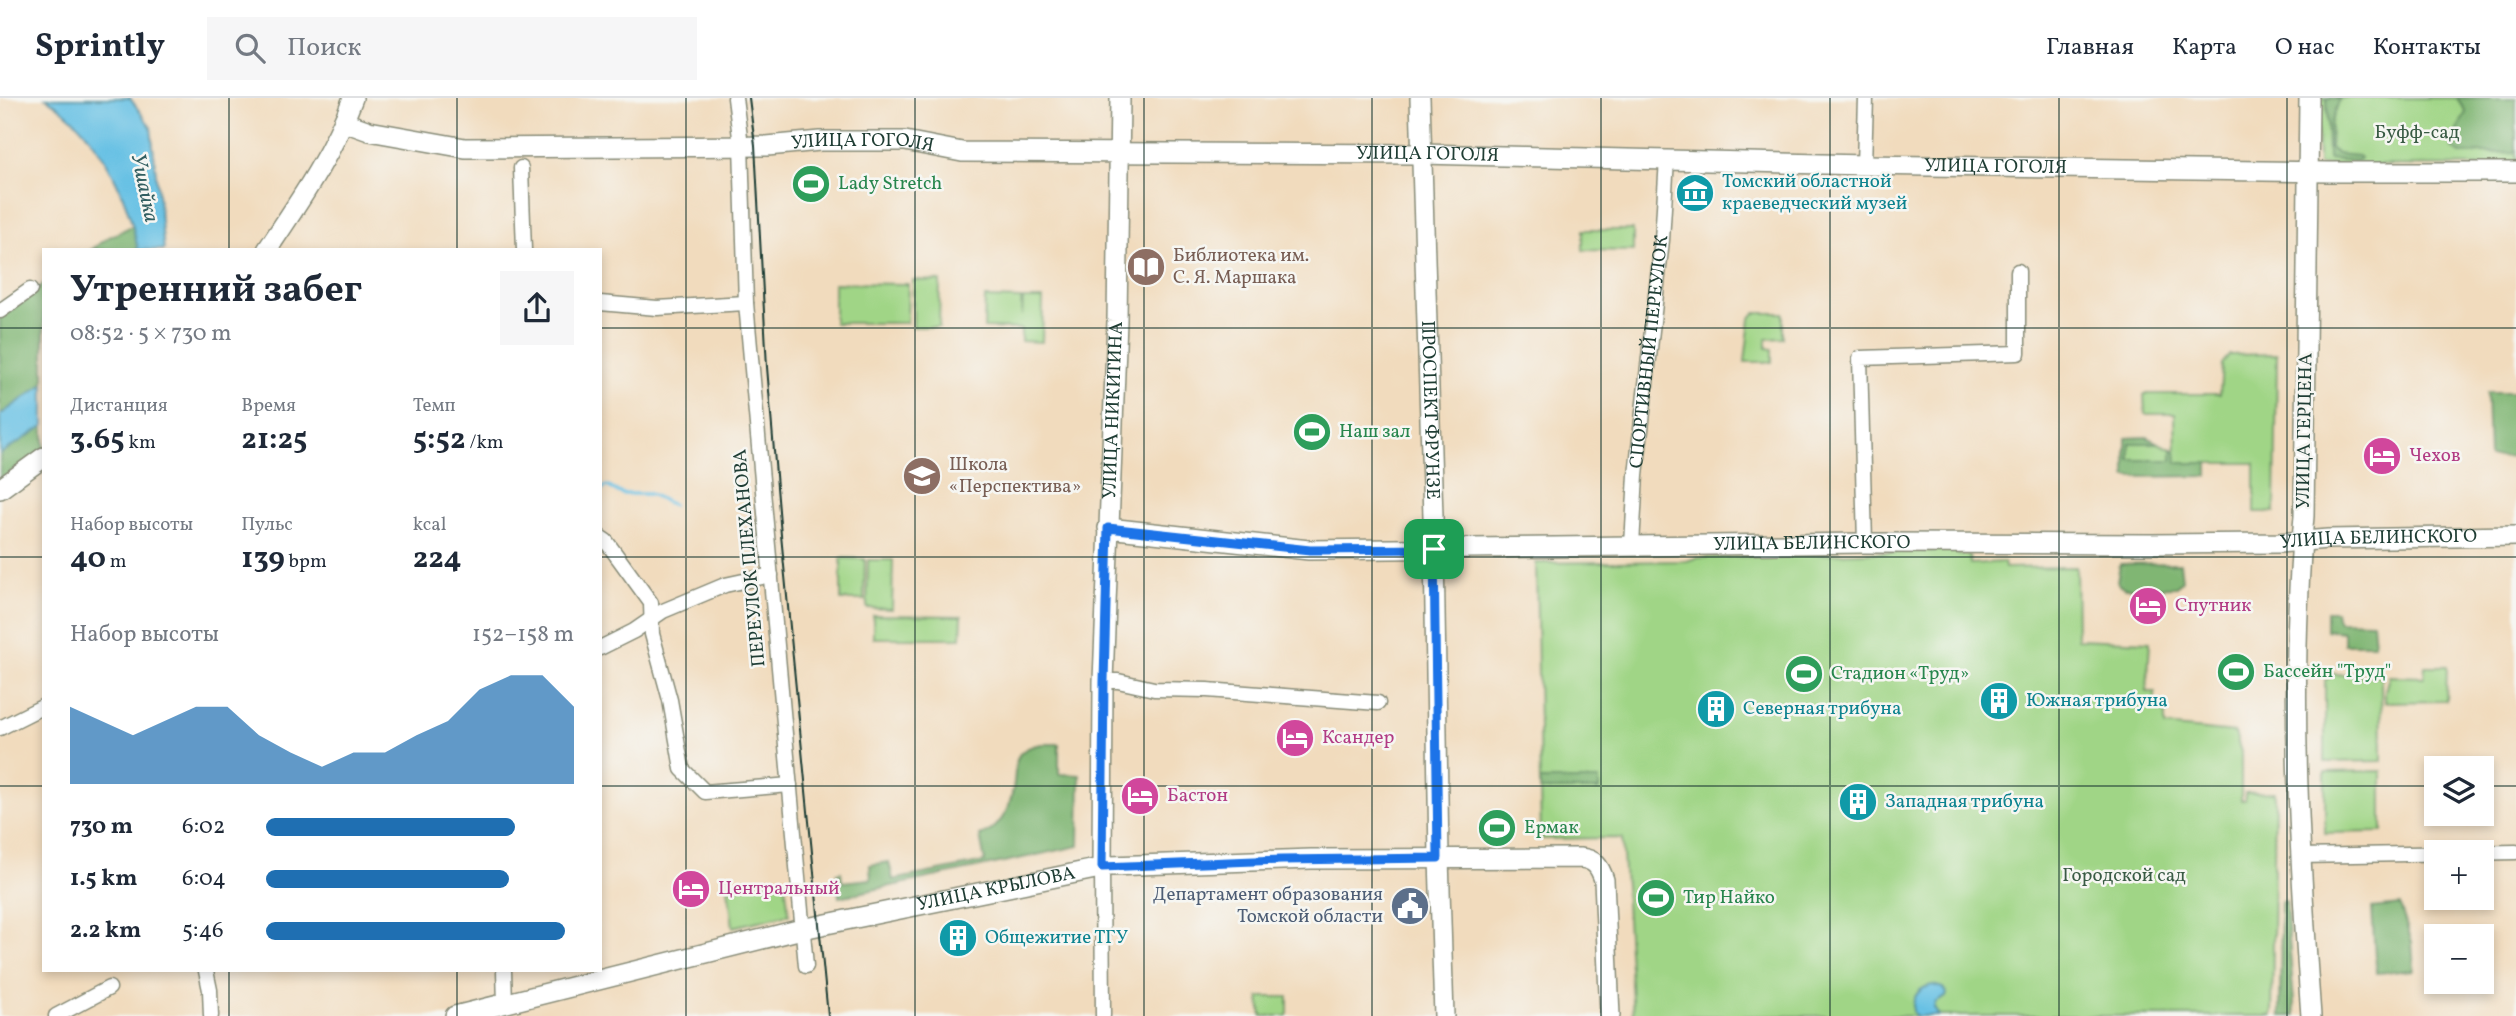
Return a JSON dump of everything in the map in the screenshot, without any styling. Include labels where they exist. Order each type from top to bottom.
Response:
[{"type":"street","points":[[268,248],[311,184],[353,98]]},
{"type":"street","name":"ПЕРЕУЛОК ПЛЕХАНОВА","points":[[735,98],[741,145],[746,303],[806,966]]},
{"type":"street","name":"УЛИЦА НИКИТИНА","points":[[1103,1016],[1104,681],[1117,321],[1120,98]]},
{"type":"street","name":"ПРОСПЕКТ ФРУНЗЕ","points":[[1420,98],[1434,549],[1438,858],[1444,1016]]},
{"type":"street","points":[[1864,165],[1866,98]]},
{"type":"street","name":"УЛИЦА ГЕРЦЕНА","points":[[2309,98],[2304,516],[2299,562],[2297,720],[2300,856],[2311,1016]]},
{"type":"street","name":"УЛИЦА ГОГОЛЯ","points":[[344,121],[369,131],[465,148],[905,141],[962,152],[1421,153],[1864,165],[2516,172]]},
{"type":"street","name":"СПОРТИВНЫЙ ПЕРЕУЛОК","points":[[1632,545],[1636,475],[1662,240],[1667,159]]},
{"type":"street","points":[[521,168],[524,248]]},
{"type":"street","points":[[1865,543],[1860,358],[2018,353],[2018,271]]},
{"type":"street","points":[[0,311],[30,290]]},
{"type":"street","points":[[602,303],[657,308],[746,303]]},
{"type":"street","points":[[0,489],[42,458]]},
{"type":"street","name":"УЛИЦА БЕЛИНСКОГО","points":[[1108,528],[1310,550],[1865,543],[2151,544],[2516,536]]},
{"type":"street","points":[[602,538],[650,604],[652,634],[670,700],[682,769],[705,792],[790,785]]},
{"type":"street","points":[[602,647],[634,631],[652,617],[725,585],[771,575]]},
{"type":"street","points":[[1104,681],[1118,681],[1154,689],[1208,690],[1378,703]]},
{"type":"street","points":[[0,728],[42,707]]},
{"type":"street","points":[[2300,856],[2516,852]]},
{"type":"street","name":"УЛИЦА КРЫЛОВА","points":[[455,1016],[802,929],[1102,867],[1282,860],[1580,858],[1592,860],[1604,880],[1610,1016]]},
{"type":"street","points":[[206,972],[211,1016]]},
{"type":"street","points":[[504,972],[505,1004]]},
{"type":"street","points":[[56,1016],[109,988]]},
{"type":"green space","name":"Буфф-сад","points":[[2317,98],[2516,98],[2516,166],[2318,165]]},
{"type":"green space","points":[[2327,98],[2340,98],[2331,124],[2330,148],[2337,154],[2358,156],[2360,158],[2357,161],[2328,159]]},
{"type":"green space","points":[[2457,98],[2516,98],[2516,152],[2460,154],[2452,148],[2453,139],[2466,112]]},
{"type":"green space","points":[[134,225],[138,248],[94,248]]},
{"type":"green space","points":[[1583,230],[1633,230],[1633,251],[1583,250]]},
{"type":"green space","points":[[913,280],[940,281],[939,327],[913,327]]},
{"type":"green space","points":[[834,283],[908,284],[907,323],[834,323]]},
{"type":"green space","points":[[42,286],[42,385],[0,415],[0,318]]},
{"type":"green space","points":[[985,298],[1021,299],[1022,316],[1023,299],[1043,299],[1042,342],[1021,341],[1021,329],[984,328]]},
{"type":"green space","points":[[1755,313],[1783,313],[1783,338],[1767,339],[1767,348],[1772,349],[1772,362],[1745,362],[1750,319]]},
{"type":"green space","points":[[2277,354],[2275,512],[2255,512],[2255,463],[2176,463],[2175,414],[2145,414],[2144,394],[2220,394],[2222,364],[2229,355]]},
{"type":"green space","points":[[2487,392],[2516,392],[2516,456],[2489,457]]},
{"type":"green space","points":[[42,427],[42,449],[0,480],[0,454]]},
{"type":"green space","points":[[2147,437],[2158,443],[2130,443],[2130,460],[2172,460],[2172,449],[2176,451],[2177,463],[2208,463],[2208,476],[2126,477],[2126,438]]},
{"type":"green space","points":[[2130,443],[2158,443],[2172,449],[2172,460],[2130,460]]},
{"type":"green space","name":"Городской сад","points":[[1955,550],[1959,555],[1969,555],[1970,564],[2004,562],[2005,568],[2076,567],[2077,639],[2150,642],[2147,692],[2155,692],[2155,710],[2165,711],[2165,726],[2235,733],[2241,752],[2241,800],[2245,800],[2245,793],[2275,792],[2272,1016],[1633,1016],[1622,838],[1541,839],[1536,563],[1687,561],[1696,558]]},
{"type":"green space","points":[[841,558],[865,559],[864,600],[841,600]]},
{"type":"green space","points":[[868,560],[893,560],[892,609],[867,608]]},
{"type":"green space","points":[[2180,563],[2182,580],[2177,587],[2125,588],[2117,582],[2120,564]]},
{"type":"green space","points":[[2326,611],[2336,611],[2339,621],[2372,622],[2374,644],[2344,644],[2344,632],[2326,630]]},
{"type":"green space","points":[[873,615],[962,616],[961,638],[873,638]]},
{"type":"green space","points":[[2425,666],[2447,666],[2446,701],[2385,702],[2389,676],[2424,677]]},
{"type":"green space","points":[[2332,674],[2381,676],[2382,761],[2325,762],[2325,681]]},
{"type":"green space","points":[[1042,744],[1059,744],[1059,774],[1080,775],[1079,846],[839,897],[837,873],[841,872],[842,882],[871,879],[870,865],[889,862],[893,880],[985,862],[980,836],[993,829],[1006,811],[1012,797],[1017,759],[1024,750]]},
{"type":"green space","points":[[2382,771],[2382,832],[2325,833],[2325,772]]},
{"type":"green space","points":[[1540,780],[1599,780],[1599,790],[1540,790]]},
{"type":"green space","points":[[785,881],[789,914],[733,927],[728,888]]},
{"type":"green space","points":[[2286,901],[2295,1016],[2280,1016],[2281,902]]},
{"type":"green space","points":[[2400,905],[2412,943],[2414,970],[2376,973],[2372,908]]},
{"type":"green space","points":[[1259,997],[1288,997],[1288,1014],[1262,1016]]},
{"type":"water","name":"Ушайка","points":[[46,98],[130,98],[151,127],[164,248],[138,248],[126,206],[107,164],[81,127]]},
{"type":"water","points":[[42,385],[42,427],[0,454],[0,415]]},
{"type":"water","points":[[1934,985],[1943,988],[1947,993],[1946,997],[1935,1003],[1934,1008],[1939,1016],[1916,1016],[1913,1012],[1915,997],[1924,988]]},
{"type":"waterway","points":[[602,489],[607,486],[622,494],[650,494],[673,505]]},
{"type":"tram line","points":[[749,98],[755,145],[767,367],[781,535],[828,1016]]},
{"type":"place","name":"Lady Stretch","points":[[811,184]]},
{"type":"place","name":"Томский областной краеведческий музей","points":[[1695,193]]},
{"type":"place","name":"Библиотека им. С. Я. Маршака","points":[[1146,267]]},
{"type":"place","name":"Наш зал","points":[[1312,432]]},
{"type":"place","name":"Чехов","points":[[2382,456]]},
{"type":"place","name":"Школа «Перспектива»","points":[[922,476]]},
{"type":"place","name":"Спутник","points":[[2148,606]]},
{"type":"place","name":"Бассейн \"Труд\"","points":[[2236,672]]},
{"type":"place","name":"Стадион «Труд»","points":[[1804,674]]},
{"type":"place","name":"Южная трибуна","points":[[1999,701]]},
{"type":"place","name":"Северная трибуна","points":[[1716,709]]},
{"type":"place","name":"Ксандер","points":[[1295,738]]},
{"type":"place","name":"Бастон","points":[[1140,796]]},
{"type":"place","name":"Западная трибуна","points":[[1858,802]]},
{"type":"place","name":"Ермак","points":[[1497,828]]},
{"type":"place","name":"Центральный","points":[[691,889]]},
{"type":"place","name":"Тир Найко","points":[[1656,898]]},
{"type":"place","name":"Департамент образования Томской области","points":[[1410,906]]},
{"type":"place","name":"Общежитие ТГУ","points":[[958,938]]},
{"type":"route","points":[[1108,528],[1275,548],[1434,549],[1438,858],[1282,860],[1102,867],[1108,528]]}]
